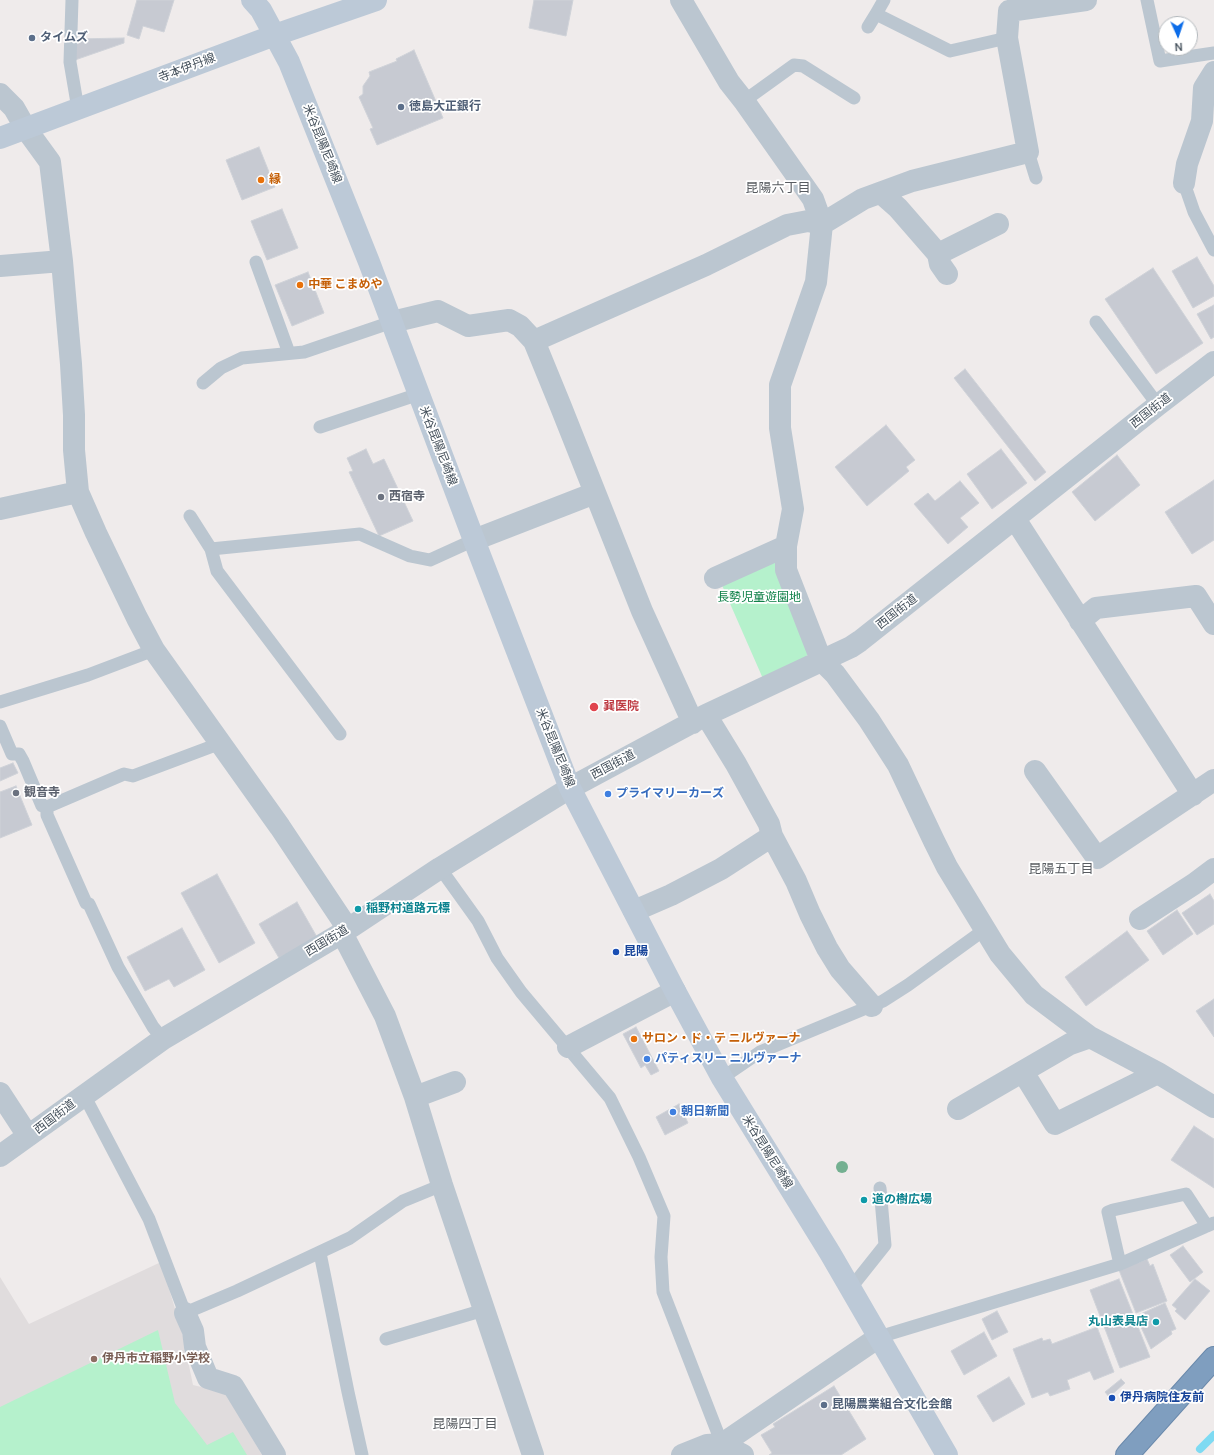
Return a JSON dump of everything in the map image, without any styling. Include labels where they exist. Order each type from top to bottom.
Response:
[{"type":"highway","points":[[1127,1455],[1214,1358]]},
{"type":"main road","name":"米谷昆陽尼崎線","points":[[252,0],[261,10],[289,62],[392,322],[570,788],[675,991],[722,1078],[830,1253],[947,1455]]},
{"type":"main road","name":"寺本伊丹線","points":[[0,138],[275,35],[376,0]]},
{"type":"street","points":[[681,0],[729,82],[813,199],[822,224],[816,282],[780,385],[780,428],[793,509],[786,546],[786,570],[821,660],[835,674],[869,720],[898,765],[934,841],[984,930],[1000,954],[1034,995],[1090,1037],[1158,1073],[1214,1107]]},
{"type":"street","points":[[534,342],[706,265],[787,225],[808,221],[822,224],[863,199],[912,181],[932,169],[1028,152],[1007,38],[1009,12],[1086,0]]},
{"type":"street","points":[[1184,183],[1187,164],[1202,121],[1204,88],[1214,72]]},
{"type":"street","points":[[0,94],[14,108],[26,129],[50,162],[62,261],[71,364],[74,415],[74,450],[78,492],[113,569],[154,650],[280,827],[344,923],[342,933],[385,1016],[415,1097],[442,1185],[533,1455]]},
{"type":"street","points":[[881,193],[898,208],[938,254],[940,264],[947,274]]},
{"type":"street","points":[[938,254],[998,224]]},
{"type":"street","points":[[0,266],[62,261]]},
{"type":"street","points":[[392,322],[438,311],[468,326],[509,320],[520,326],[534,342],[561,406],[642,611],[699,719],[736,764],[769,824],[772,836],[796,882],[827,948],[840,969],[872,1006]]},
{"type":"street","name":"西国街道","points":[[0,1156],[163,1039],[342,933],[440,868],[570,788],[699,719],[860,641],[1158,405],[1212,369]]},
{"type":"street","points":[[0,509],[78,492]]},
{"type":"street","points":[[474,540],[595,493]]},
{"type":"street","points":[[1015,519],[1193,795]]},
{"type":"street","points":[[715,578],[786,546]]},
{"type":"street","points":[[1080,621],[1096,608],[1196,596],[1214,624]]},
{"type":"street","points":[[1036,771],[1098,858],[1214,780]]},
{"type":"street","points":[[634,911],[671,895],[721,869],[772,836]]},
{"type":"street","points":[[1140,919],[1194,884],[1214,868]]},
{"type":"street","points":[[568,1047],[675,991]]},
{"type":"street","points":[[958,1109],[1070,1044],[1090,1037]]},
{"type":"street","points":[[1023,1072],[1055,1124],[1158,1073]]},
{"type":"street","points":[[415,1097],[455,1082]]},
{"type":"street","points":[[0,1093],[28,1136]]},
{"type":"street","points":[[185,1313],[193,1331],[195,1347],[208,1378],[233,1386],[275,1455]]},
{"type":"street","points":[[682,1455],[707,1445],[722,1444],[879,1337]]},
{"type":"street","points":[[722,1444],[743,1455]]},
{"type":"lane","points":[[72,0],[70,62],[78,110]]},
{"type":"lane","points":[[868,27],[884,0]]},
{"type":"lane","points":[[1147,0],[1160,61],[1214,53]]},
{"type":"lane","points":[[876,14],[950,51],[1007,38]]},
{"type":"lane","points":[[744,101],[794,65],[803,66],[854,98]]},
{"type":"lane","points":[[1028,152],[1036,178]]},
{"type":"lane","points":[[1184,183],[1194,212],[1214,250]]},
{"type":"lane","points":[[256,262],[289,353]]},
{"type":"lane","points":[[203,383],[221,368],[242,358],[304,352],[392,322]]},
{"type":"lane","points":[[1096,322],[1158,405]]},
{"type":"lane","points":[[320,427],[419,394]]},
{"type":"lane","points":[[190,516],[211,549],[217,571],[340,734]]},
{"type":"lane","points":[[211,549],[360,534],[410,556],[430,560],[474,540]]},
{"type":"lane","points":[[0,702],[88,675],[154,650]]},
{"type":"lane","points":[[0,726],[12,754],[19,754],[24,761],[42,806],[47,807],[124,774],[133,776],[221,743]]},
{"type":"lane","points":[[47,807],[47,815],[86,903],[89,904],[118,967],[153,1027],[163,1039]]},
{"type":"lane","points":[[440,868],[478,920],[497,958],[521,992],[610,1098],[639,1157],[664,1216],[661,1257],[663,1292],[722,1444]]},
{"type":"lane","points":[[722,1078],[760,1052],[883,1001],[908,985],[984,930]]},
{"type":"lane","points":[[84,1095],[149,1219],[185,1313],[320,1253],[350,1238],[403,1201],[442,1185]]},
{"type":"lane","points":[[850,1288],[885,1245],[880,1188]]},
{"type":"lane","points":[[879,1337],[1120,1264],[1211,1225],[1186,1194],[1108,1212],[1120,1264]]},
{"type":"lane","points":[[320,1253],[362,1455]]},
{"type":"lane","points":[[386,1339],[484,1310]]},
{"type":"shaded area","name":"伊丹市立稲野小学校","points":[[161,1262],[182,1332],[193,1385],[226,1393],[262,1455],[0,1455],[0,1277],[29,1324]]},
{"type":"green space","name":"長勢児童遊園地","points":[[779,559],[808,649],[806,660],[764,681],[721,583]]},
{"type":"green space","points":[[158,1330],[175,1403],[207,1445],[233,1432],[247,1455],[0,1455],[0,1407]]},
{"type":"building","points":[[137,0],[174,0],[164,32],[143,26],[139,39],[127,35]]},
{"type":"building","points":[[534,0],[573,0],[566,36],[529,28]]},
{"type":"building","points":[[124,38],[124,43],[75,60],[75,39]]},
{"type":"building","name":"徳島大正銀行","points":[[414,50],[443,118],[377,145],[370,129],[373,128],[359,97],[363,94],[363,86],[370,76],[369,72],[397,61],[396,59]]},
{"type":"building","points":[[259,147],[275,187],[242,200],[226,160]]},
{"type":"building","points":[[282,209],[298,248],[267,260],[251,221]]},
{"type":"building","points":[[1197,257],[1214,286],[1214,296],[1193,308],[1172,271]]},
{"type":"building","points":[[1153,268],[1203,343],[1156,374],[1105,299]]},
{"type":"building","points":[[308,272],[324,313],[292,326],[275,285]]},
{"type":"building","points":[[1214,305],[1214,337],[1211,339],[1197,314]]},
{"type":"building","points":[[965,369],[1046,472],[1035,481],[954,378]]},
{"type":"building","points":[[886,425],[915,460],[906,467],[909,471],[867,506],[835,467]]},
{"type":"building","name":"西宿寺","points":[[366,449],[373,464],[384,459],[413,521],[379,536],[349,472],[353,471],[347,458]]},
{"type":"building","points":[[1001,449],[1027,483],[992,509],[967,474]]},
{"type":"building","points":[[1117,455],[1140,485],[1095,521],[1072,492]]},
{"type":"building","points":[[1214,480],[1214,540],[1192,554],[1165,512]]},
{"type":"building","points":[[960,481],[979,503],[960,518],[968,527],[948,544],[914,504],[928,493],[935,501]]},
{"type":"building","points":[[13,763],[18,773],[0,781],[0,768]]},
{"type":"building","points":[[16,786],[32,825],[0,838],[0,792]]},
{"type":"building","points":[[217,874],[255,943],[219,963],[181,893]]},
{"type":"building","points":[[1210,894],[1214,901],[1214,924],[1197,935],[1182,913]]},
{"type":"building","points":[[297,902],[317,937],[279,958],[259,924]]},
{"type":"building","points":[[1177,910],[1193,934],[1163,955],[1147,931]]},
{"type":"building","points":[[182,928],[205,970],[174,987],[169,979],[145,991],[127,957]]},
{"type":"building","points":[[1127,931],[1149,960],[1086,1006],[1065,977]]},
{"type":"building","points":[[1214,999],[1214,1037],[1196,1011]]},
{"type":"building","points":[[636,1027],[659,1071],[651,1075],[645,1065],[641,1068],[623,1034]]},
{"type":"building","points":[[679,1104],[688,1123],[665,1135],[656,1117]]},
{"type":"building","points":[[1194,1126],[1214,1139],[1214,1188],[1171,1160]]},
{"type":"building","points":[[1183,1246],[1203,1272],[1190,1282],[1170,1255]]},
{"type":"building","points":[[1147,1259],[1150,1266],[1153,1264],[1167,1301],[1136,1313],[1119,1270]]},
{"type":"building","points":[[1119,1279],[1150,1357],[1120,1368],[1090,1290]]},
{"type":"building","points":[[1195,1279],[1210,1291],[1185,1320],[1175,1311],[1177,1309],[1172,1305]]},
{"type":"building","name":"丸山表具店","points":[[1165,1303],[1176,1329],[1171,1331],[1172,1334],[1151,1349],[1136,1316]]},
{"type":"building","points":[[997,1311],[1008,1332],[992,1340],[982,1319]]},
{"type":"building","points":[[1097,1327],[1114,1372],[1094,1380],[1090,1371],[1067,1380],[1070,1389],[1050,1396],[1048,1392],[1032,1398],[1013,1349],[1042,1338],[1043,1341],[1050,1339],[1052,1344]]},
{"type":"building","points":[[984,1332],[997,1356],[964,1375],[951,1351]]},
{"type":"building","points":[[1009,1377],[1025,1404],[993,1422],[977,1396]]},
{"type":"building","points":[[1121,1379],[1125,1383],[1109,1397],[1105,1392]]},
{"type":"building","name":"昆陽農業組合文化会館","points":[[834,1386],[866,1439],[841,1455],[769,1455],[772,1453],[761,1435],[775,1427],[773,1424]]},
{"type":"waterway","points":[[1200,1449],[1214,1435]]},
{"type":"place","name":"タイムズ","points":[[32,38]]},
{"type":"place","name":"徳島大正銀行","points":[[401,107]]},
{"type":"place","name":"縁","points":[[261,180]]},
{"type":"place","name":"中華 こまめや","points":[[300,285]]},
{"type":"place","name":"西宿寺","points":[[381,497]]},
{"type":"place","name":"巽医院","points":[[594,707]]},
{"type":"place","name":"観音寺","points":[[16,793]]},
{"type":"place","name":"プライマリーカーズ","points":[[608,794]]},
{"type":"place","name":"稲野村道路元標","points":[[358,909]]},
{"type":"place","name":"昆陽","points":[[616,952]]},
{"type":"place","name":"サロン・ド・テ ニルヴァーナ","points":[[634,1039]]},
{"type":"place","name":"パティスリー ニルヴァーナ","points":[[647,1059]]},
{"type":"place","name":"朝日新聞","points":[[673,1112]]},
{"type":"place","name":"道の樹広場","points":[[864,1200]]},
{"type":"place","name":"丸山表具店","points":[[1156,1322]]},
{"type":"place","name":"伊丹市立稲野小学校","points":[[94,1359]]},
{"type":"place","name":"伊丹病院住友前","points":[[1112,1398]]},
{"type":"place","name":"昆陽農業組合文化会館","points":[[824,1405]]},
{"type":"district","name":"昆陽六丁目","points":[[778,188]]},
{"type":"district","name":"昆陽五丁目","points":[[1061,869]]},
{"type":"district","name":"昆陽四丁目","points":[[465,1424]]}]
